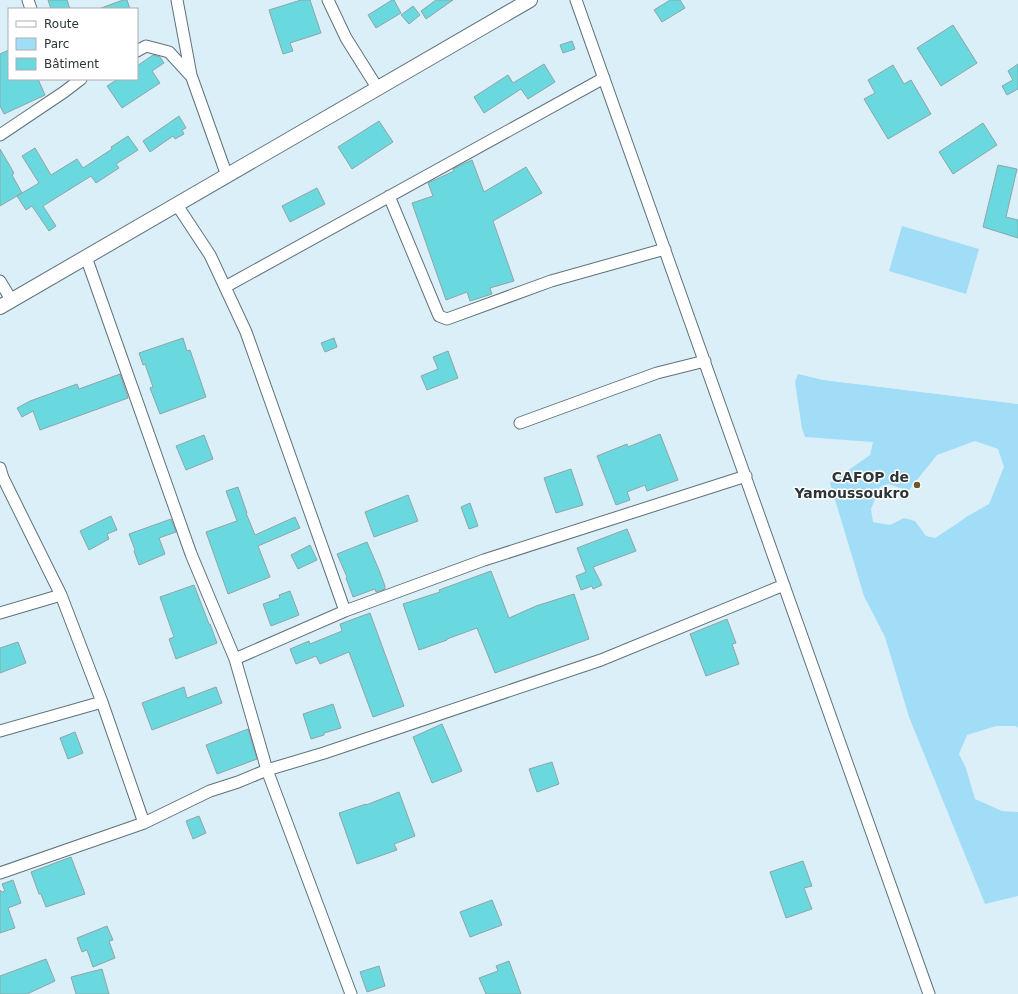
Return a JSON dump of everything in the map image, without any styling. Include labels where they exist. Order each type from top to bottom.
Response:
[{"type":"street","points":[[177,0],[190,75],[227,176]]},
{"type":"street","points":[[328,0],[346,38],[378,89]]},
{"type":"street","points":[[0,281],[6,304],[530,0]]},
{"type":"street","points":[[576,0],[930,994]]},
{"type":"street","points":[[138,50],[146,46],[169,52],[190,75]]},
{"type":"street","points":[[225,287],[604,78]]},
{"type":"street","points":[[63,80],[69,84],[78,80]]},
{"type":"street","points":[[0,135],[64,92],[79,80]]},
{"type":"street","points":[[389,196],[439,316],[447,319],[551,281],[665,249]]},
{"type":"street","points":[[176,205],[210,254],[246,332],[345,611]]},
{"type":"street","points":[[86,257],[191,554],[235,659],[267,770],[351,994]]},
{"type":"street","points":[[520,423],[657,374],[705,361]]},
{"type":"street","points":[[1,475],[61,595],[102,702],[144,823]]},
{"type":"street","points":[[235,659],[345,611],[484,560],[746,476]]},
{"type":"street","points":[[0,873],[144,823],[210,791],[238,782],[267,770],[324,753],[602,660],[784,585]]},
{"type":"street","points":[[0,613],[61,595]]},
{"type":"street","points":[[0,731],[102,702]]},
{"type":"green space","points":[[902,226],[979,249],[966,294],[889,271]]},
{"type":"green space","points":[[798,374],[823,380],[1018,404],[1018,728],[1016,726],[996,726],[967,735],[959,754],[966,768],[975,799],[1002,811],[1018,812],[1018,896],[985,904],[909,717],[885,637],[864,596],[830,483],[870,455],[873,442],[805,437],[802,429],[795,382]],"holes":[[[975,441],[998,449],[1004,467],[989,504],[966,517],[935,538],[926,536],[915,521],[904,518],[890,525],[873,522],[871,509],[880,487],[889,484],[908,491],[937,455]]]},
{"type":"building","points":[[48,0],[67,0],[70,8],[51,8]]},
{"type":"building","points":[[127,0],[130,8],[101,8]]},
{"type":"building","points":[[301,0],[310,0],[321,33],[290,43],[293,51],[283,54],[269,10]]},
{"type":"building","points":[[394,0],[401,13],[376,28],[368,15]]},
{"type":"building","points":[[436,0],[453,0],[426,19],[421,11]]},
{"type":"building","points":[[670,0],[680,0],[685,8],[662,22],[654,10]]},
{"type":"building","points":[[413,6],[420,15],[409,24],[401,15]]},
{"type":"building","points":[[953,25],[977,63],[941,86],[917,48]]},
{"type":"building","points":[[572,41],[575,49],[563,53],[560,45]]},
{"type":"building","points":[[8,50],[8,80],[38,80],[45,95],[4,114],[0,106],[0,54]]},
{"type":"building","points":[[153,55],[160,57],[164,63],[152,71],[160,83],[122,108],[107,86],[116,80],[138,80],[138,65]]},
{"type":"building","points":[[544,64],[555,82],[528,99],[521,89],[484,113],[474,97],[508,75],[513,83]]},
{"type":"building","points":[[1018,64],[1018,89],[1007,95],[1002,86],[1013,80],[1008,71]]},
{"type":"building","points":[[893,65],[904,84],[911,80],[931,114],[888,139],[864,99],[875,93],[868,80]]},
{"type":"building","points":[[179,116],[186,128],[182,130],[184,134],[175,139],[173,136],[150,152],[143,141]]},
{"type":"building","points":[[379,121],[393,142],[352,169],[338,147]]},
{"type":"building","points":[[983,123],[997,145],[953,174],[939,152]]},
{"type":"building","points":[[128,136],[138,150],[116,164],[119,168],[96,183],[91,176],[43,206],[56,226],[49,231],[32,206],[26,210],[17,196],[39,183],[22,156],[35,148],[51,175],[77,159],[83,168],[112,149],[111,147]]},
{"type":"building","points":[[0,149],[14,173],[12,175],[22,193],[0,206]]},
{"type":"building","points":[[472,160],[484,192],[526,167],[542,193],[493,221],[514,281],[490,288],[492,294],[470,301],[467,292],[446,300],[412,203],[433,196],[428,183],[454,171],[453,169]]},
{"type":"building","points":[[998,165],[1017,169],[1006,217],[1018,220],[1018,238],[983,227]]},
{"type":"building","points":[[317,188],[325,204],[290,222],[282,206]]},
{"type":"building","points":[[183,338],[187,351],[190,350],[206,397],[160,414],[150,388],[153,387],[145,364],[143,365],[139,353]]},
{"type":"building","points":[[334,338],[337,347],[325,352],[321,343]]},
{"type":"building","points":[[448,351],[458,378],[427,390],[421,376],[438,369],[433,357]]},
{"type":"building","points":[[120,374],[128,398],[40,430],[33,411],[22,417],[17,408],[30,401],[77,384],[79,389]]},
{"type":"building","points":[[660,434],[678,480],[647,491],[645,485],[627,492],[630,500],[616,505],[597,456],[627,444],[628,447]]},
{"type":"building","points":[[204,435],[213,459],[186,470],[176,446]]},
{"type":"building","points":[[571,469],[583,505],[556,513],[544,478]]},
{"type":"building","points":[[238,487],[255,535],[295,517],[300,528],[258,546],[270,577],[228,594],[206,532],[237,521],[226,491]]},
{"type":"building","points":[[408,495],[418,521],[374,537],[365,512]]},
{"type":"building","points":[[470,503],[478,526],[469,529],[461,507]]},
{"type":"building","points":[[111,516],[117,530],[107,534],[109,539],[89,550],[80,531]]},
{"type":"building","points":[[171,519],[176,532],[159,538],[165,554],[139,565],[129,534]]},
{"type":"building","points":[[627,529],[636,551],[593,567],[602,585],[593,589],[592,586],[581,590],[576,576],[586,572],[577,548]]},
{"type":"building","points":[[367,542],[385,589],[376,592],[375,589],[353,597],[346,578],[347,577],[337,554]]},
{"type":"building","points":[[310,545],[317,560],[298,569],[291,555]]},
{"type":"building","points":[[491,571],[509,618],[536,606],[574,594],[589,639],[495,673],[477,628],[419,650],[403,604],[440,592],[439,590]]},
{"type":"building","points":[[194,585],[217,643],[176,659],[169,639],[174,637],[160,597]]},
{"type":"building","points":[[290,591],[299,615],[271,626],[263,604],[280,598],[279,595]]},
{"type":"building","points":[[370,613],[404,706],[373,717],[349,652],[320,664],[316,656],[296,664],[290,649],[309,641],[310,644],[342,631],[340,624]]},
{"type":"building","points":[[727,619],[736,643],[732,644],[739,664],[706,676],[690,634]]},
{"type":"building","points":[[18,642],[26,663],[0,673],[0,648]]},
{"type":"building","points":[[184,687],[187,698],[216,687],[222,703],[152,730],[142,703]]},
{"type":"building","points":[[333,704],[341,728],[311,739],[303,714]]},
{"type":"building","points":[[442,724],[462,771],[432,783],[413,737]]},
{"type":"building","points":[[248,729],[257,759],[217,774],[206,745]]},
{"type":"building","points":[[75,732],[83,753],[68,759],[60,738]]},
{"type":"building","points":[[552,762],[559,784],[537,792],[529,769]]},
{"type":"building","points":[[399,792],[415,836],[394,844],[397,850],[357,864],[339,813],[366,805]]},
{"type":"building","points":[[199,816],[206,833],[193,839],[186,821]]},
{"type":"building","points":[[71,857],[85,894],[46,907],[41,894],[39,894],[31,872]]},
{"type":"building","points":[[803,861],[812,886],[804,888],[812,909],[786,918],[770,872]]},
{"type":"building","points":[[13,880],[21,903],[8,908],[15,928],[0,933],[0,890],[2,892],[5,891],[2,884]]},
{"type":"building","points":[[492,900],[502,925],[470,937],[460,912]]},
{"type":"building","points":[[107,926],[113,940],[109,941],[115,958],[93,967],[87,950],[82,952],[77,938]]},
{"type":"building","points":[[46,959],[55,981],[27,994],[0,994],[0,976]]},
{"type":"building","points":[[509,961],[521,994],[486,994],[479,978],[498,971],[496,966]]},
{"type":"building","points":[[379,966],[385,986],[367,992],[360,972]]},
{"type":"building","points":[[102,969],[109,994],[76,994],[71,977]]},
{"type":"place","name":"CAFOP de Yamoussoukro","points":[[917,485]]}]
